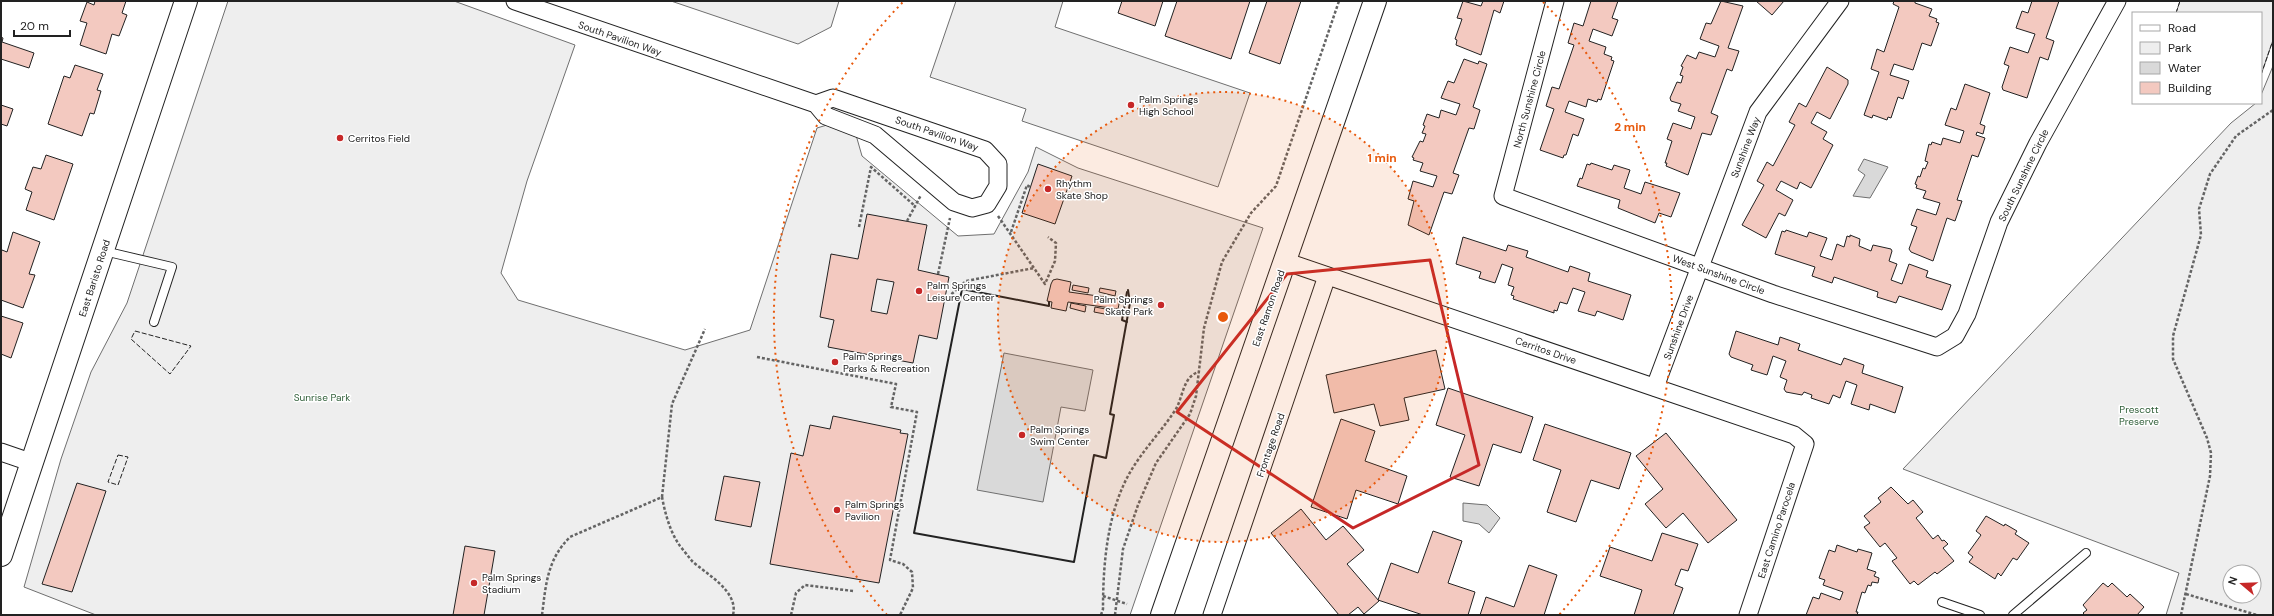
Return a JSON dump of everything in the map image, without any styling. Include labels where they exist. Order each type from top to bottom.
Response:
[{"type":"main road","name":"East Baristo Road","points":[[1,555],[33,463],[186,1]]},
{"type":"main road","name":"East Ramon Road","points":[[1162,615],[1375,1]]},
{"type":"street","name":"South Pavilion Way","points":[[515,1],[816,104],[826,116],[875,135],[954,202],[972,208],[987,204],[998,186],[998,164],[986,150],[833,98],[816,104]]},
{"type":"street","name":"North Sunshine Circle","points":[[1503,196],[1555,1]]},
{"type":"street","name":"Sunshine Way","points":[[1700,266],[1758,112],[1840,1]]},
{"type":"street","name":"South Sunshine Circle","points":[[1937,348],[1956,336],[1967,314],[2002,216],[2038,143],[2117,1]]},
{"type":"street","name":"West Sunshine Circle","points":[[1503,196],[1700,266],[1773,294],[1937,348]]},
{"type":"street","name":"Cerritos Drive","points":[[1284,261],[1794,435],[1805,444]]},
{"type":"street","name":"Sunshine Drive","points":[[1655,387],[1700,266]]},
{"type":"street","name":"Frontage Road","points":[[1212,615],[1327,276]]},
{"type":"street","name":"East Camino Parocela","points":[[1748,615],[1805,444]]},
{"type":"street","points":[[1,452],[33,463]]},
{"type":"lane","points":[[103,251],[172,267],[154,322]]},
{"type":"lane","points":[[2013,615],[2086,553]]},
{"type":"lane","points":[[1942,602],[1980,615]]},
{"type":"path","points":[[1115,615],[1123,549],[1129,529],[1156,463],[1190,414],[1196,396],[1204,328],[1222,262],[1251,213],[1276,186],[1339,1]]},
{"type":"path","points":[[2181,615],[2210,476],[2211,453],[2207,438],[2174,359],[2173,336],[2201,235],[2199,209],[2210,174],[2236,136],[2273,110]]},
{"type":"path","points":[[859,227],[871,167],[915,206]]},
{"type":"path","points":[[907,221],[928,181]]},
{"type":"path","points":[[1011,232],[1027,185],[1030,187]]},
{"type":"path","points":[[938,274],[954,202]]},
{"type":"path","points":[[987,204],[1011,232],[1045,284],[1055,261],[1056,243],[1048,237]]},
{"type":"path","points":[[944,301],[966,281],[1034,268]]},
{"type":"path","points":[[705,329],[672,404],[662,497],[665,513],[679,544],[691,560],[716,580],[730,597],[733,615]]},
{"type":"path","points":[[757,357],[896,384],[891,407],[917,412],[890,560],[903,564],[912,572],[913,588],[900,615]]},
{"type":"path","points":[[1102,615],[1108,539],[1120,492],[1139,458],[1164,428],[1177,406],[1190,378],[1200,372]]},
{"type":"path","points":[[542,615],[550,565],[558,549],[570,537],[662,497]]},
{"type":"path","points":[[791,615],[796,593],[805,585],[854,592]]},
{"type":"path","points":[[2186,594],[2257,615]]},
{"type":"path","points":[[1103,596],[1128,604]]},
{"type":"highlighted area","points":[[1430,260],[1479,465],[1353,528],[1177,412],[1287,274]]},
{"type":"green space","name":"Sunrise Park","points":[[228,1],[454,1],[575,45],[527,181],[501,273],[518,300],[685,350],[750,330],[817,128],[827,125],[856,135],[862,156],[958,236],[994,234],[1028,172],[1036,147],[1078,168],[1263,228],[1130,615],[96,615],[24,587],[61,459],[91,372],[127,303]]},
{"type":"green space","points":[[671,1],[839,1],[831,27],[798,44]]},
{"type":"green space","points":[[956,1],[1063,1],[1055,27],[1250,93],[1218,187],[1022,121],[1026,109],[930,77]]},
{"type":"green space","points":[[2180,1],[2273,1],[2273,40],[2262,72],[2262,12],[2176,12]]},
{"type":"green space","name":"Prescott Preserve","points":[[2273,66],[2273,615],[2166,615],[2179,573],[1903,469],[2231,123],[2255,104],[2262,104],[2262,93]]},
{"type":"water","points":[[1864,159],[1888,167],[1870,198],[1853,196],[1865,175],[1858,170]]},
{"type":"water","points":[[1004,353],[1093,370],[1085,411],[1061,407],[1043,502],[977,490]]},
{"type":"water","points":[[1463,503],[1487,505],[1500,518],[1489,533],[1479,524],[1463,521]]},
{"type":"building","points":[[95,1],[126,1],[122,13],[127,15],[119,36],[112,34],[106,54],[80,45],[87,23],[80,21],[87,2],[94,5]]},
{"type":"building","points":[[1122,1],[1163,1],[1155,26],[1118,13]]},
{"type":"building","points":[[1177,1],[1250,1],[1231,59],[1165,36]]},
{"type":"building","points":[[1267,1],[1301,1],[1280,64],[1249,53]]},
{"type":"building","points":[[1463,1],[1481,6],[1483,1],[1504,1],[1500,13],[1494,10],[1481,55],[1456,45],[1457,40],[1455,39],[1462,19],[1457,18]]},
{"type":"building","points":[[1591,1],[1618,1],[1612,18],[1618,20],[1612,36],[1593,29],[1589,41],[1606,47],[1604,54],[1612,57],[1611,60],[1614,61],[1601,100],[1598,99],[1597,102],[1588,99],[1586,107],[1569,101],[1565,112],[1584,119],[1578,136],[1573,134],[1566,155],[1564,155],[1563,158],[1540,150],[1554,109],[1546,106],[1552,87],[1559,89],[1574,45],[1568,43],[1574,23],[1583,26]]},
{"type":"building","points":[[1721,1],[1743,6],[1728,48],[1739,51],[1732,71],[1727,69],[1711,113],[1718,116],[1711,135],[1702,133],[1688,175],[1666,166],[1667,163],[1665,163],[1672,141],[1667,139],[1673,123],[1691,129],[1695,117],[1678,111],[1681,104],[1671,101],[1670,98],[1677,82],[1681,83],[1683,76],[1680,75],[1683,67],[1681,66],[1687,55],[1696,59],[1699,52],[1715,57],[1719,46],[1700,39],[1706,23],[1711,24]]},
{"type":"building","points":[[1756,1],[1784,1],[1772,15]]},
{"type":"building","points":[[1894,1],[1915,1],[1915,3],[1932,9],[1929,16],[1937,19],[1936,22],[1939,23],[1931,46],[1922,43],[1913,70],[1894,64],[1890,75],[1909,81],[1903,99],[1898,97],[1891,118],[1888,117],[1887,120],[1873,115],[1872,118],[1864,115],[1879,72],[1871,69],[1877,49],[1884,52],[1899,7],[1893,4]]},
{"type":"building","points":[[2032,1],[2059,1],[2046,38],[2054,41],[2048,60],[2040,57],[2027,98],[2003,90],[2002,87],[2009,66],[2004,64],[2010,47],[2028,53],[2035,34],[2016,28],[2022,11],[2028,13]]},
{"type":"building","points":[[1,37],[3,38],[2,42],[34,53],[29,68],[1,59]]},
{"type":"building","points":[[1464,59],[1478,64],[1479,61],[1487,64],[1473,107],[1480,110],[1474,129],[1469,128],[1453,173],[1459,175],[1452,194],[1444,192],[1429,235],[1408,225],[1414,201],[1408,199],[1413,181],[1433,187],[1437,176],[1420,171],[1423,163],[1413,160],[1414,158],[1412,157],[1420,141],[1423,142],[1426,134],[1422,133],[1427,114],[1439,118],[1441,110],[1456,115],[1460,104],[1441,98],[1448,81],[1454,83]]},
{"type":"building","points":[[75,65],[103,74],[97,90],[101,91],[94,114],[90,113],[82,136],[48,124],[64,76],[70,78]]},
{"type":"building","points":[[1827,67],[1848,80],[1848,84],[1830,119],[1817,112],[1811,123],[1827,132],[1823,139],[1833,145],[1811,188],[1800,182],[1797,189],[1781,181],[1776,190],[1793,200],[1785,216],[1779,213],[1766,238],[1742,225],[1764,185],[1757,181],[1767,162],[1773,166],[1795,125],[1789,122],[1799,103],[1806,107]]},
{"type":"building","points":[[1965,84],[1990,93],[1980,124],[1985,126],[1983,134],[1977,132],[1976,135],[1985,138],[1978,157],[1972,155],[1957,200],[1962,201],[1955,221],[1947,218],[1933,261],[1911,252],[1909,249],[1917,227],[1911,225],[1917,209],[1936,215],[1940,203],[1923,198],[1926,191],[1916,188],[1917,185],[1915,184],[1918,176],[1920,177],[1923,168],[1925,169],[1928,162],[1925,161],[1929,144],[1931,145],[1932,142],[1941,145],[1943,138],[1960,143],[1964,131],[1945,125],[1951,108],[1956,110]]},
{"type":"building","points":[[1,105],[13,109],[7,126],[1,124]]},
{"type":"building","points":[[46,155],[73,164],[54,220],[26,210],[32,192],[25,189],[33,167],[41,169]]},
{"type":"building","points":[[1591,163],[1612,170],[1614,165],[1630,170],[1624,188],[1641,194],[1645,182],[1680,193],[1671,217],[1659,213],[1655,223],[1618,208],[1620,200],[1577,186],[1580,178],[1582,179],[1587,164],[1590,165]]},
{"type":"building","points":[[1038,164],[1072,176],[1055,224],[1022,213]]},
{"type":"building","name":"Palm Springs Leisure Center","points":[[867,214],[927,225],[918,270],[949,277],[937,339],[919,335],[913,363],[828,347],[834,320],[820,317],[831,254],[858,259]],"holes":[[[877,279],[894,282],[887,314],[871,311]]]},
{"type":"building","points":[[1786,230],[1807,237],[1809,232],[1827,238],[1820,256],[1832,260],[1837,244],[1844,247],[1847,236],[1850,237],[1850,235],[1860,239],[1859,246],[1871,251],[1873,245],[1891,249],[1892,251],[1889,261],[1897,264],[1891,280],[1902,284],[1909,264],[1928,271],[1926,277],[1951,285],[1942,310],[1899,296],[1896,303],[1877,297],[1878,292],[1834,277],[1832,283],[1812,276],[1815,267],[1775,254],[1782,231],[1785,232]]},
{"type":"building","points":[[13,232],[40,242],[29,274],[35,275],[23,308],[1,300],[1,253],[2,250],[7,252]]},
{"type":"building","points":[[1463,237],[1506,251],[1508,245],[1528,251],[1526,257],[1568,272],[1570,266],[1590,273],[1588,281],[1631,295],[1623,320],[1597,311],[1595,316],[1578,311],[1585,292],[1573,288],[1567,304],[1560,302],[1557,311],[1554,310],[1554,313],[1513,299],[1514,296],[1511,295],[1514,287],[1508,285],[1513,268],[1502,264],[1495,283],[1479,278],[1481,272],[1456,264]]},
{"type":"building","points":[[1057,279],[1071,282],[1069,292],[1120,299],[1118,309],[1068,302],[1066,311],[1051,308],[1052,302],[1047,301],[1051,284],[1053,280]]},
{"type":"building","points":[[1073,285],[1089,288],[1088,293],[1072,290]]},
{"type":"building","points":[[1100,288],[1116,291],[1115,296],[1099,292]]},
{"type":"building","points":[[1071,303],[1086,306],[1085,312],[1070,308]]},
{"type":"building","points":[[1095,307],[1111,310],[1110,315],[1094,312]]},
{"type":"building","points":[[1,316],[23,323],[11,358],[1,354]]},
{"type":"building","points":[[1736,331],[1778,345],[1780,337],[1800,344],[1798,350],[1841,365],[1844,358],[1864,365],[1862,373],[1903,387],[1895,413],[1870,404],[1869,410],[1851,404],[1857,385],[1846,381],[1840,398],[1833,395],[1829,404],[1811,398],[1812,395],[1804,392],[1802,395],[1786,392],[1784,389],[1787,380],[1780,377],[1786,361],[1773,356],[1767,375],[1751,370],[1753,365],[1731,357],[1729,354]]},
{"type":"building","points":[[1436,350],[1445,389],[1404,398],[1409,420],[1380,426],[1374,404],[1334,413],[1326,375]]},
{"type":"building","points":[[1448,388],[1533,417],[1521,453],[1493,444],[1479,486],[1450,477],[1465,435],[1436,425]]},
{"type":"building","name":"Palm Springs Pavilion","points":[[833,416],[901,430],[900,433],[908,434],[879,583],[770,564],[791,453],[803,456],[810,425],[830,429]]},
{"type":"building","points":[[1341,419],[1375,431],[1365,461],[1407,476],[1398,504],[1356,490],[1347,519],[1311,507]]},
{"type":"building","points":[[1545,424],[1631,453],[1619,489],[1591,480],[1576,522],[1547,512],[1561,470],[1533,460]]},
{"type":"building","points":[[1666,433],[1737,520],[1708,543],[1683,513],[1666,528],[1645,504],[1663,489],[1636,456]]},
{"type":"building","points":[[724,476],[760,482],[751,527],[715,520]]},
{"type":"building","points":[[77,483],[106,491],[72,592],[42,584]]},
{"type":"building","points":[[1891,487],[1908,504],[1913,500],[1923,512],[1916,518],[1933,539],[1938,535],[1942,541],[1944,540],[1948,544],[1943,548],[1954,561],[1937,574],[1935,572],[1918,585],[1914,581],[1910,584],[1892,561],[1897,558],[1885,543],[1880,547],[1864,527],[1870,523],[1864,516],[1881,502],[1878,498]]},
{"type":"building","points":[[1301,509],[1326,540],[1343,526],[1364,550],[1347,564],[1379,601],[1364,614],[1358,607],[1348,615],[1339,615],[1271,533]]},
{"type":"building","points":[[1986,516],[2017,531],[2015,534],[2029,543],[2017,560],[2013,558],[2001,576],[1998,573],[1995,579],[1969,562],[1973,557],[1968,553],[1981,535],[1976,531]]},
{"type":"building","points":[[1433,531],[1462,541],[1448,583],[1475,592],[1468,615],[1423,615],[1378,600],[1391,563],[1418,573]]},
{"type":"building","points":[[1662,533],[1698,544],[1688,571],[1681,569],[1675,585],[1683,588],[1673,615],[1634,615],[1642,590],[1600,576],[1610,547],[1652,561]]},
{"type":"building","points":[[1837,545],[1857,552],[1858,549],[1872,553],[1867,569],[1876,572],[1874,576],[1879,578],[1878,583],[1872,582],[1871,586],[1868,585],[1865,593],[1862,592],[1856,612],[1858,612],[1857,615],[1806,615],[1813,597],[1819,599],[1821,593],[1840,600],[1843,592],[1823,585],[1825,580],[1819,578],[1829,550],[1835,552]]},
{"type":"building","name":"Palm Springs Stadium","points":[[465,546],[495,551],[484,615],[453,615]]},
{"type":"building","points":[[1529,565],[1557,575],[1544,615],[1480,615],[1486,597],[1514,607]]},
{"type":"building","points":[[2103,583],[2108,587],[2112,583],[2127,597],[2130,594],[2144,607],[2137,615],[2085,615],[2083,613],[2087,610],[2083,605]]},
{"type":"fence","points":[[2176,12],[2180,1]]},
{"type":"fence","points":[[2262,72],[2273,40]]},
{"type":"fence","points":[[135,331],[191,346],[170,374],[131,339],[135,331]]},
{"type":"fence","points":[[118,455],[128,457],[118,485],[108,482],[118,455]]},
{"type":"wall","points":[[1049,302],[1049,306],[962,289],[914,533],[1074,562],[1094,455],[1106,458],[1114,415],[1110,414],[1130,303],[1128,290]]},
{"type":"wall","points":[[1127,292],[1122,320],[1127,322]]},
{"type":"place","name":"Palm Springs High School","points":[[1131,105]]},
{"type":"place","name":"Cerritos Field","points":[[340,138]]},
{"type":"place","name":"Rhythm Skate Shop","points":[[1048,189]]},
{"type":"place","name":"Palm Springs Leisure Center","points":[[919,291]]},
{"type":"place","name":"Palm Springs Skate Park","points":[[1161,305]]},
{"type":"place","name":"Palm Springs Parks & Recreation","points":[[835,362]]},
{"type":"place","name":"Palm Springs Swim Center","points":[[1022,435]]},
{"type":"place","name":"Palm Springs Pavilion","points":[[837,510]]},
{"type":"place","name":"Palm Springs Stadium","points":[[474,583]]}]
